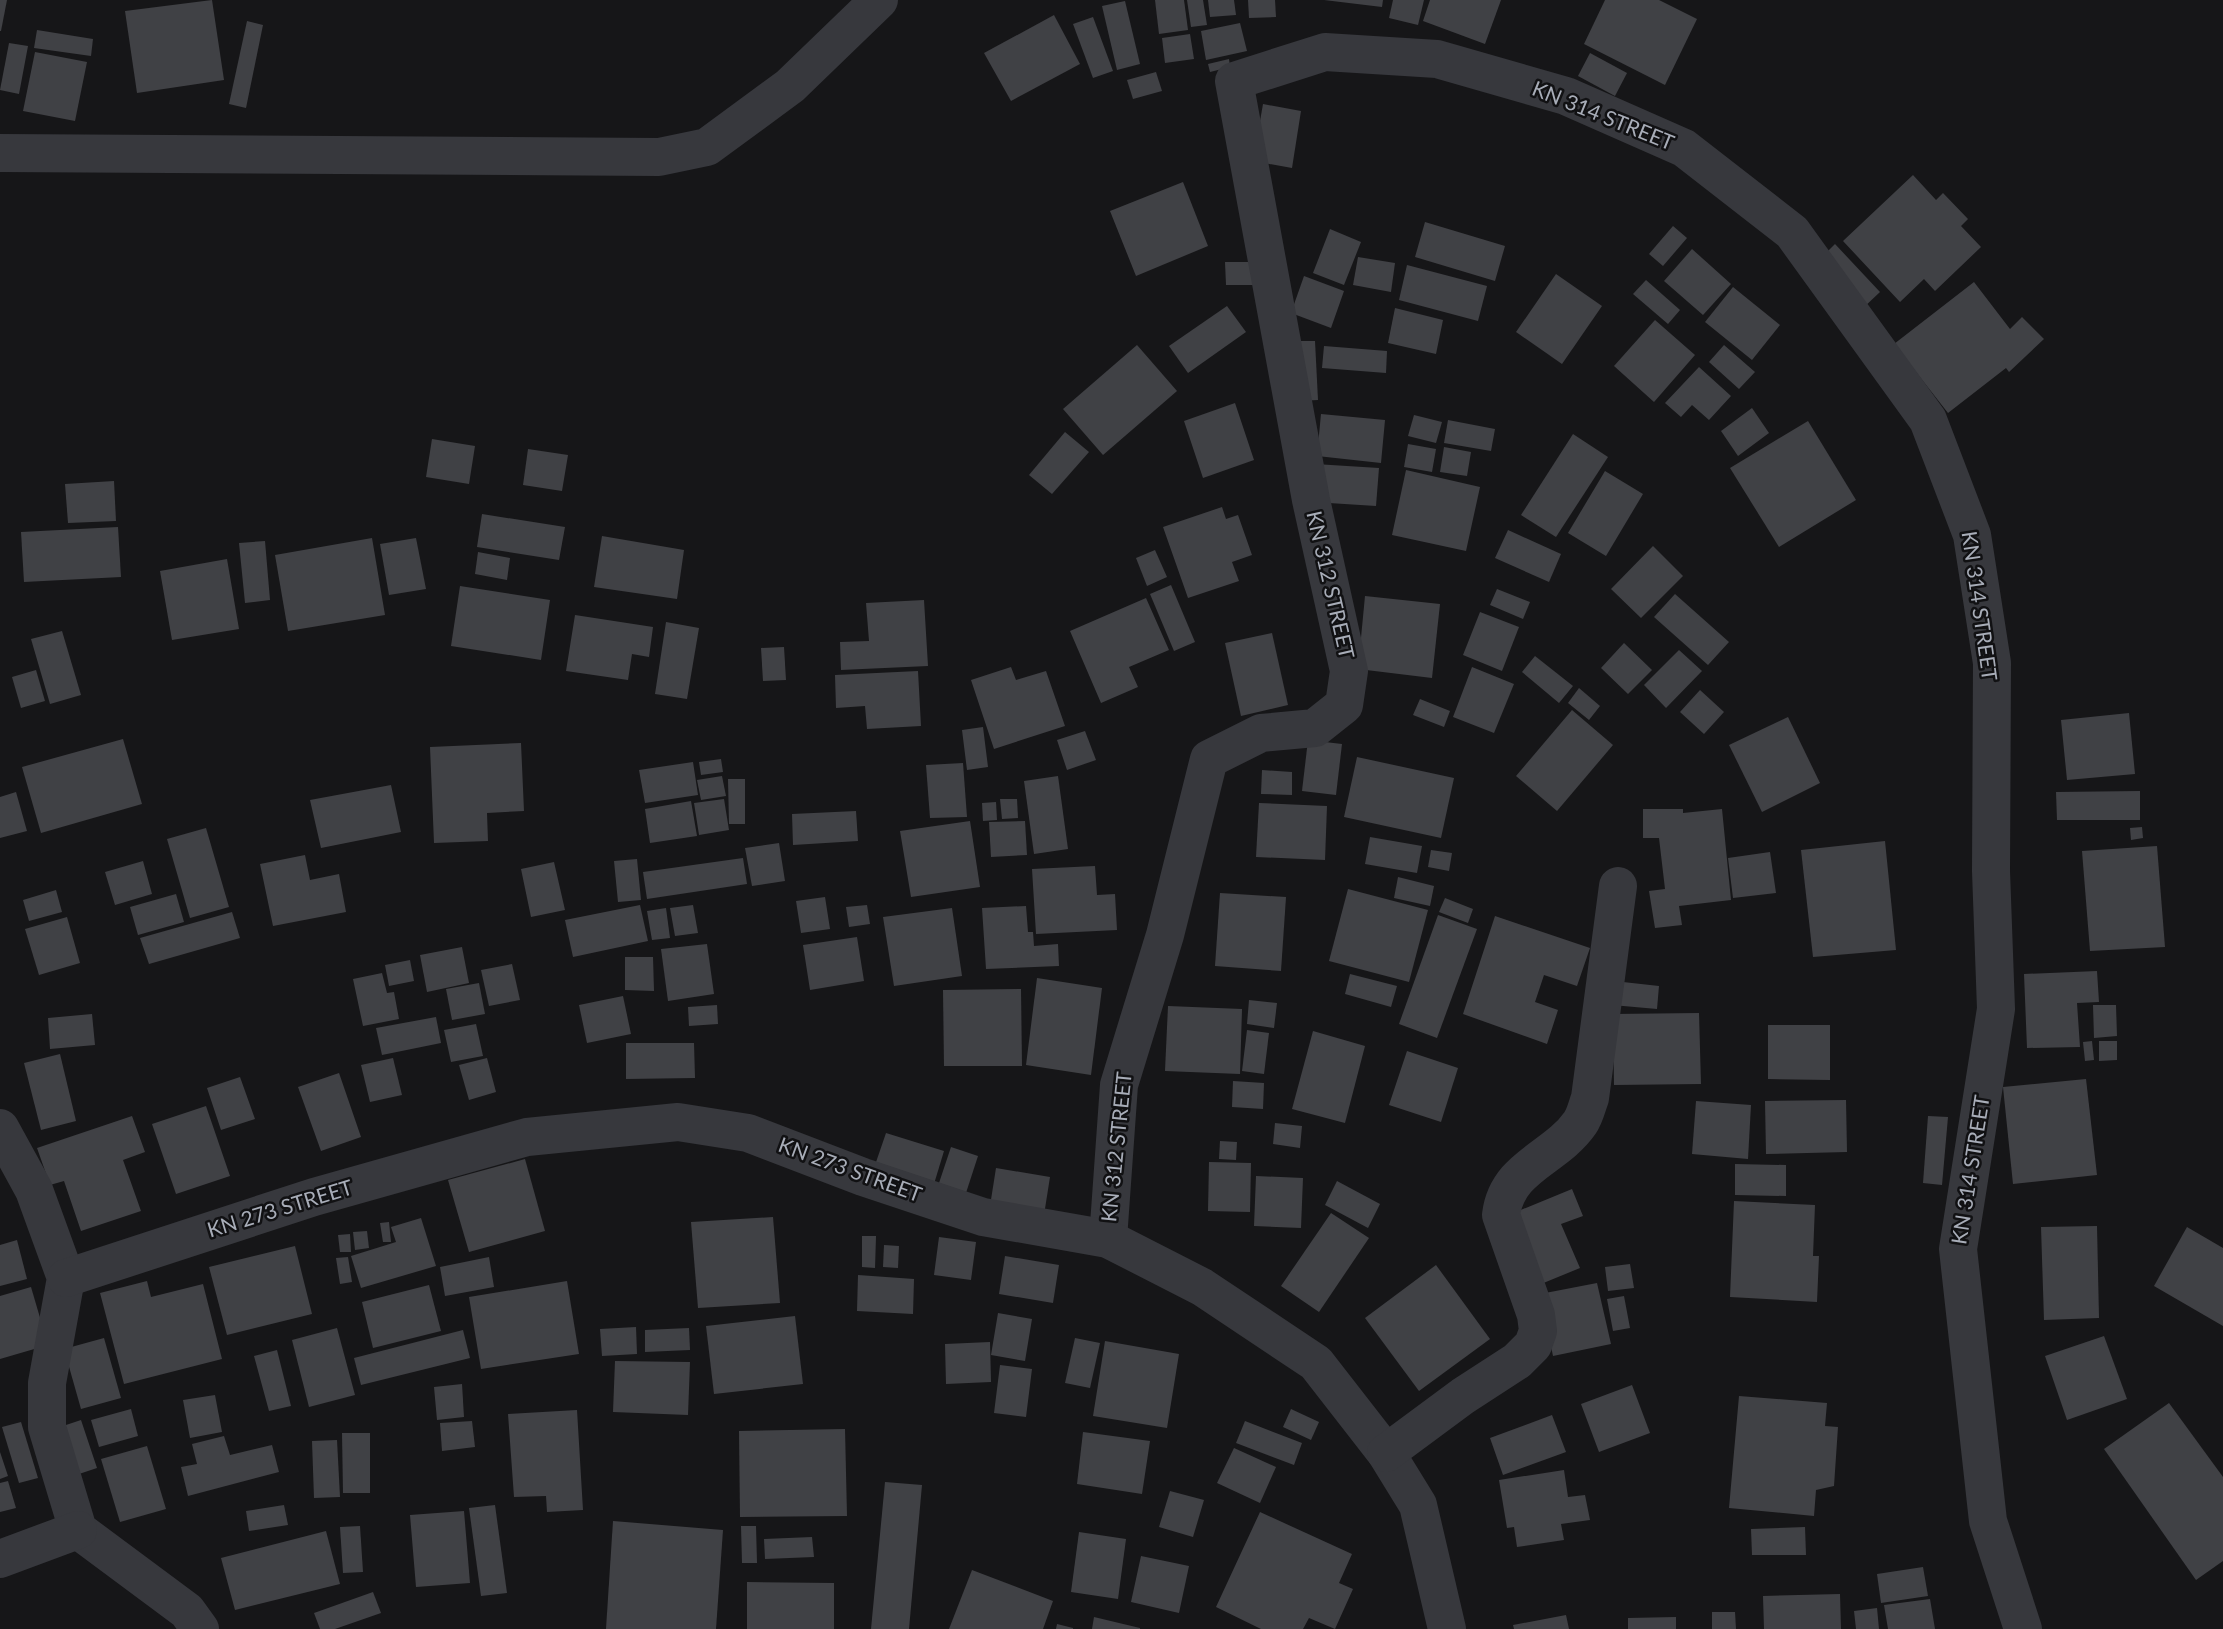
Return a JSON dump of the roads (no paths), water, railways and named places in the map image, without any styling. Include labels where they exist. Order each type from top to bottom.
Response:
[{"type":"street","points":[[0,153],[659,157],[707,147],[790,86],[879,0]]},
{"type":"street","name":"KN 314 STREET","points":[[1234,81],[1325,52],[1437,59],[1566,96],[1684,148],[1792,232],[1928,420],[1972,535],[1992,663],[1992,871],[1996,1009],[1958,1249],[1988,1521],[2022,1629]]},
{"type":"street","name":"KN 312 STREET","points":[[1108,1239],[1119,1085],[1165,935],[1209,759],[1261,733],[1315,728],[1344,705],[1349,671],[1311,500],[1234,81]]},
{"type":"street","points":[[1386,1453],[1463,1396],[1517,1361],[1533,1345],[1538,1331],[1536,1315],[1501,1215],[1503,1201],[1509,1186],[1580,1124],[1590,1098],[1618,886]]},
{"type":"street","name":"KN 273 STREET","points":[[65,1278],[314,1196],[527,1137],[678,1122],[748,1133],[863,1177],[983,1217],[1108,1239],[1202,1287],[1316,1363],[1386,1453],[1418,1505],[1447,1629]]},
{"type":"street","points":[[0,1128],[34,1190],[65,1278],[47,1382],[47,1427],[78,1530],[187,1611],[200,1629]]},
{"type":"street","points":[[0,1559],[78,1530]]}]
